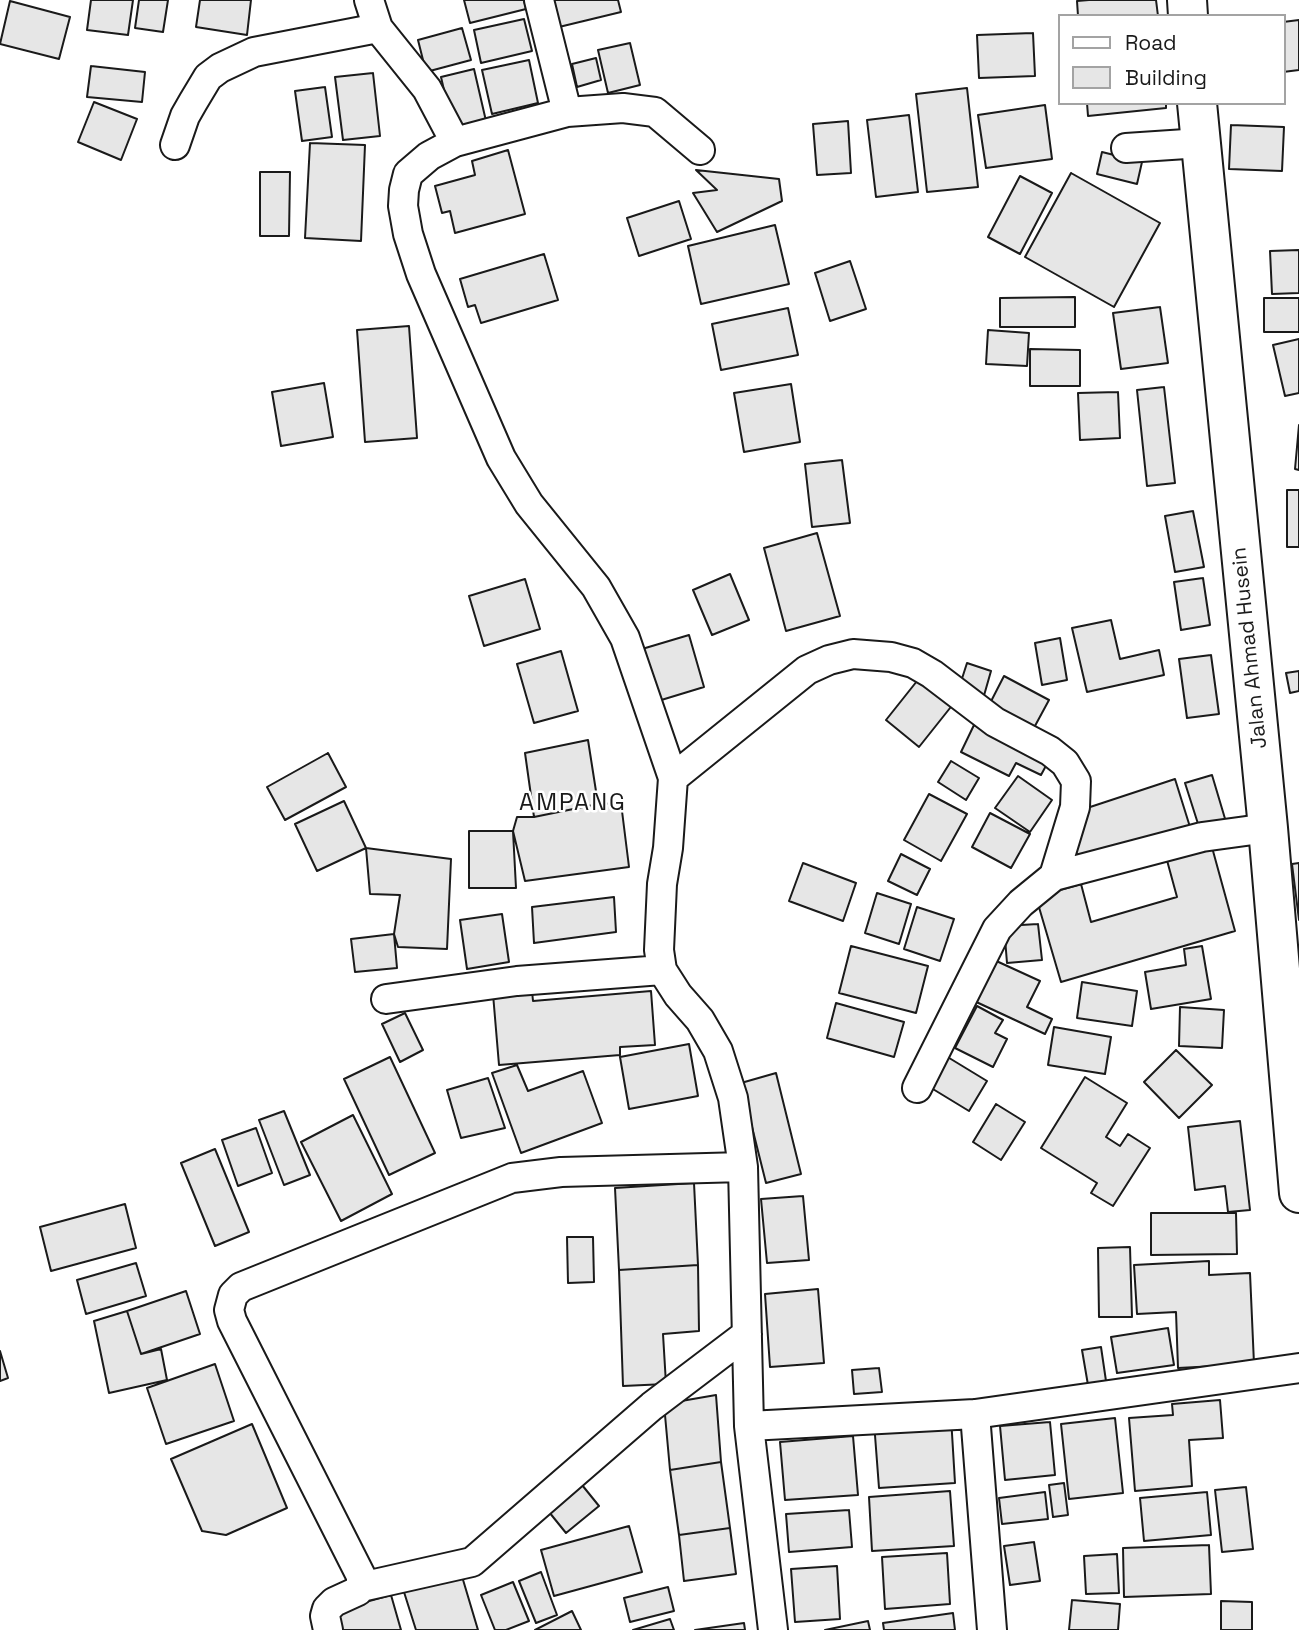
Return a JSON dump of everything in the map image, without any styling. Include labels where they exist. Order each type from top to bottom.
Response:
[{"type":"main road","name":"Jalan Ahmad Husein","points":[[1197,105],[1268,828],[1299,1193]]},
{"type":"street","points":[[369,0],[378,28],[427,89],[455,142]]},
{"type":"street","points":[[540,0],[567,112]]},
{"type":"street","points":[[175,145],[189,109],[208,77],[220,68],[254,52],[378,28]]},
{"type":"street","points":[[700,150],[655,113],[623,108],[567,112],[455,142],[429,156],[408,174],[403,206],[408,234],[421,274],[500,458],[529,504],[596,587],[625,638],[673,778],[668,848],[662,884],[659,950],[662,970],[678,995],[700,1020],[718,1051],[727,1072],[733,1098],[743,1167],[749,1426],[774,1630]]},
{"type":"street","points":[[1126,148],[1201,143]]},
{"type":"street","points":[[673,778],[807,670],[829,660],[853,654],[891,657],[912,663],[932,674],[995,722],[1050,751],[1065,763],[1076,781],[1076,807],[1055,877]]},
{"type":"street","points":[[918,1087],[997,929],[1021,903],[1055,877],[1202,837],[1268,828]]},
{"type":"street","points":[[386,999],[517,981],[662,970]]},
{"type":"street","points":[[361,1587],[355,1564],[232,1321],[229,1310],[233,1294],[241,1287],[512,1178],[561,1172],[743,1167]]},
{"type":"street","points":[[328,1630],[324,1616],[327,1609],[361,1587],[472,1562],[652,1406],[747,1334]]},
{"type":"street","points":[[749,1426],[975,1414],[1299,1368]]},
{"type":"street","points":[[975,1414],[992,1630]]},
{"type":"building","points":[[91,0],[133,0],[128,35],[87,30]]},
{"type":"building","points":[[139,0],[168,0],[163,32],[135,28]]},
{"type":"building","points":[[200,0],[251,0],[247,35],[196,27]]},
{"type":"building","points":[[464,0],[524,0],[526,9],[470,23]]},
{"type":"building","points":[[553,0],[618,0],[621,12],[559,27]]},
{"type":"building","points":[[1156,0],[1158,14],[1078,14],[1077,1]]},
{"type":"building","points":[[10,1],[70,17],[59,59],[0,44]]},
{"type":"building","points":[[524,19],[532,51],[481,63],[474,30]]},
{"type":"building","points":[[1299,20],[1299,70],[1285,72],[1285,22]]},
{"type":"building","points":[[462,28],[471,60],[426,72],[418,40]]},
{"type":"building","points":[[1033,33],[1035,76],[979,78],[977,35]]},
{"type":"building","points":[[630,43],[640,85],[608,93],[598,50]]},
{"type":"building","points":[[596,58],[601,80],[577,87],[572,64]]},
{"type":"building","points":[[529,60],[538,103],[492,114],[482,70]]},
{"type":"building","points":[[91,66],[145,72],[142,102],[87,97]]},
{"type":"building","points":[[474,69],[486,121],[453,129],[441,77]]},
{"type":"building","points":[[373,73],[380,136],[343,140],[335,77]]},
{"type":"building","points":[[325,87],[332,137],[302,141],[295,91]]},
{"type":"building","points":[[967,88],[978,187],[927,192],[916,94]]},
{"type":"building","points":[[94,102],[137,119],[121,160],[78,142]]},
{"type":"building","points":[[1045,105],[1052,159],[986,168],[978,115]]},
{"type":"building","points":[[1087,105],[1166,105],[1166,108],[1088,116]]},
{"type":"building","points":[[909,115],[918,192],[876,197],[867,120]]},
{"type":"building","points":[[848,121],[851,173],[817,175],[813,124]]},
{"type":"building","points":[[1231,125],[1284,127],[1282,171],[1229,169]]},
{"type":"building","points":[[310,143],[365,145],[361,241],[305,238]]},
{"type":"building","points":[[508,150],[525,214],[455,233],[450,211],[442,213],[435,186],[475,175],[472,161]]},
{"type":"building","points":[[1102,152],[1142,162],[1137,184],[1097,174]]},
{"type":"building","points":[[696,170],[779,179],[782,201],[717,232],[693,193],[717,190]]},
{"type":"building","points":[[260,172],[290,172],[289,236],[260,236]]},
{"type":"building","points":[[1071,173],[1160,223],[1114,307],[1025,257]]},
{"type":"building","points":[[1020,176],[1052,193],[1020,254],[988,237]]},
{"type":"building","points":[[679,201],[691,239],[639,256],[627,218]]},
{"type":"building","points":[[775,225],[789,284],[701,304],[688,246]]},
{"type":"building","points":[[1299,250],[1299,293],[1272,294],[1270,251]]},
{"type":"building","points":[[544,254],[558,300],[481,323],[475,305],[468,307],[460,279]]},
{"type":"building","points":[[850,261],[866,309],[830,321],[815,273]]},
{"type":"building","points":[[1075,297],[1075,327],[1000,327],[1000,298]]},
{"type":"building","points":[[1264,298],[1299,298],[1299,332],[1264,332]]},
{"type":"building","points":[[1160,307],[1168,363],[1121,369],[1113,313]]},
{"type":"building","points":[[788,308],[798,355],[721,370],[712,324]]},
{"type":"building","points":[[409,326],[417,438],[365,442],[357,330]]},
{"type":"building","points":[[988,330],[1029,333],[1027,366],[986,364]]},
{"type":"building","points":[[1299,339],[1299,393],[1285,396],[1273,345]]},
{"type":"building","points":[[1030,349],[1080,350],[1080,386],[1030,386]]},
{"type":"building","points":[[324,383],[333,437],[281,446],[272,392]]},
{"type":"building","points":[[791,384],[800,442],[744,452],[734,393]]},
{"type":"building","points":[[1164,387],[1175,483],[1147,486],[1137,390]]},
{"type":"building","points":[[1118,392],[1120,438],[1080,440],[1078,393]]},
{"type":"building","points":[[1299,425],[1299,470],[1295,469]]},
{"type":"building","points":[[842,460],[850,523],[812,527],[805,464]]},
{"type":"building","points":[[1287,490],[1299,490],[1299,547],[1287,547]]},
{"type":"building","points":[[1193,511],[1204,567],[1175,572],[1165,516]]},
{"type":"building","points":[[817,533],[840,616],[786,631],[764,548]]},
{"type":"building","points":[[730,574],[749,620],[712,635],[693,590]]},
{"type":"building","points":[[1203,578],[1210,625],[1181,630],[1174,582]]},
{"type":"building","points":[[525,579],[540,629],[484,646],[469,596]]},
{"type":"building","points":[[1111,620],[1120,659],[1159,650],[1164,675],[1087,692],[1072,628]]},
{"type":"building","points":[[689,635],[704,687],[658,701],[642,649]]},
{"type":"building","points":[[1060,638],[1067,680],[1042,685],[1035,643]]},
{"type":"building","points":[[561,651],[578,711],[534,723],[517,664]]},
{"type":"building","points":[[1211,655],[1219,714],[1187,718],[1179,659]]},
{"type":"building","points":[[967,663],[991,671],[983,699],[958,691]]},
{"type":"building","points":[[1299,671],[1299,691],[1290,693],[1286,673]]},
{"type":"building","points":[[921,676],[954,703],[919,747],[886,720]]},
{"type":"building","points":[[1004,676],[1049,700],[1029,737],[985,713]]},
{"type":"building","points":[[974,725],[1048,762],[1041,775],[1016,763],[1009,776],[961,752]]},
{"type":"building","points":[[588,740],[598,804],[534,817],[525,753]]},
{"type":"building","points":[[328,753],[346,787],[285,820],[267,787]]},
{"type":"building","points":[[951,761],[979,778],[966,800],[938,782]]},
{"type":"building","points":[[1212,775],[1226,822],[1200,830],[1185,783]]},
{"type":"building","points":[[1018,776],[1052,800],[1030,832],[995,808]]},
{"type":"building","points":[[1175,779],[1190,827],[1065,868],[1078,811]]},
{"type":"building","points":[[929,794],[967,814],[941,861],[904,840]]},
{"type":"building","points":[[344,801],[366,848],[317,871],[295,824]]},
{"type":"building","points":[[621,803],[629,867],[525,881],[513,831],[517,817],[534,817],[598,804]]},
{"type":"building","points":[[990,813],[1030,834],[1011,868],[972,847]]},
{"type":"building","points":[[469,831],[513,831],[516,888],[469,888]]},
{"type":"building","points":[[1210,840],[1235,931],[1061,982],[1036,897],[1081,884],[1091,922],[1177,897],[1165,853]]},
{"type":"building","points":[[366,848],[451,859],[447,949],[398,947],[394,934],[400,895],[370,894]]},
{"type":"building","points":[[901,854],[930,869],[917,895],[888,881]]},
{"type":"building","points":[[803,863],[856,883],[843,921],[789,901]]},
{"type":"building","points":[[1299,863],[1299,920],[1292,864]]},
{"type":"building","points":[[877,893],[911,904],[899,944],[865,933]]},
{"type":"building","points":[[614,897],[616,932],[534,943],[532,907]]},
{"type":"building","points":[[917,907],[954,919],[940,961],[904,949]]},
{"type":"building","points":[[502,914],[509,962],[467,969],[460,920]]},
{"type":"building","points":[[1038,924],[1042,960],[1007,963],[1004,926]]},
{"type":"building","points":[[394,934],[397,968],[355,972],[351,939]]},
{"type":"building","points":[[851,946],[928,966],[916,1013],[839,993]]},
{"type":"building","points":[[1202,946],[1211,999],[1151,1009],[1145,972],[1186,965],[1184,949]]},
{"type":"building","points":[[992,959],[1040,981],[1027,1007],[1052,1019],[1045,1034],[972,1000]]},
{"type":"building","points":[[1082,982],[1137,991],[1132,1026],[1077,1018]]},
{"type":"building","points":[[532,991],[533,1001],[651,991],[655,1045],[620,1047],[620,1055],[499,1065],[493,994]]},
{"type":"building","points":[[836,1003],[904,1022],[894,1057],[827,1038]]},
{"type":"building","points":[[977,1006],[1003,1020],[995,1033],[1007,1039],[993,1067],[955,1048]]},
{"type":"building","points":[[1180,1007],[1224,1010],[1222,1048],[1179,1046]]},
{"type":"building","points":[[405,1013],[423,1050],[400,1062],[382,1024]]},
{"type":"building","points":[[1054,1027],[1111,1037],[1105,1074],[1048,1065]]},
{"type":"building","points":[[689,1044],[698,1096],[629,1109],[620,1057]]},
{"type":"building","points":[[1176,1050],[1212,1085],[1179,1118],[1144,1082]]},
{"type":"building","points":[[941,1053],[987,1081],[969,1111],[923,1083]]},
{"type":"building","points":[[390,1057],[435,1153],[389,1175],[344,1079]]},
{"type":"building","points":[[517,1065],[528,1091],[583,1071],[602,1123],[521,1153],[492,1073]]},
{"type":"building","points":[[776,1073],[801,1174],[766,1183],[741,1083]]},
{"type":"building","points":[[1085,1077],[1127,1103],[1106,1137],[1120,1146],[1128,1134],[1150,1148],[1113,1206],[1091,1193],[1097,1183],[1041,1148]]},
{"type":"building","points":[[488,1078],[505,1128],[461,1138],[447,1090]]},
{"type":"building","points":[[996,1104],[1025,1122],[1001,1160],[973,1142]]},
{"type":"building","points":[[284,1111],[310,1175],[284,1185],[259,1120]]},
{"type":"building","points":[[353,1115],[392,1194],[341,1221],[301,1142]]},
{"type":"building","points":[[1240,1121],[1250,1210],[1228,1212],[1225,1186],[1195,1190],[1188,1127]]},
{"type":"building","points":[[256,1128],[272,1173],[238,1186],[222,1140]]},
{"type":"building","points":[[215,1149],[249,1232],[215,1246],[181,1163]]},
{"type":"building","points":[[694,1183],[698,1265],[619,1270],[615,1188]]},
{"type":"building","points":[[803,1196],[809,1260],[767,1263],[761,1199]]},
{"type":"building","points":[[125,1204],[136,1248],[51,1271],[40,1227]]},
{"type":"building","points":[[1151,1213],[1236,1213],[1237,1254],[1151,1255]]},
{"type":"building","points":[[567,1237],[593,1237],[594,1282],[568,1283]]},
{"type":"building","points":[[1130,1247],[1132,1317],[1099,1317],[1098,1248]]},
{"type":"building","points":[[1209,1261],[1209,1275],[1250,1273],[1254,1364],[1178,1368],[1176,1312],[1137,1314],[1134,1265]]},
{"type":"building","points":[[136,1263],[146,1296],[86,1314],[77,1280]]},
{"type":"building","points":[[698,1265],[699,1331],[663,1334],[666,1384],[623,1386],[619,1270]]},
{"type":"building","points":[[818,1289],[824,1363],[770,1367],[765,1294]]},
{"type":"building","points":[[186,1291],[200,1334],[141,1354],[127,1311]]},
{"type":"building","points":[[127,1311],[141,1354],[161,1349],[167,1380],[109,1393],[94,1321]]},
{"type":"building","points":[[1168,1328],[1174,1365],[1117,1373],[1111,1337]]},
{"type":"building","points":[[1101,1347],[1106,1381],[1088,1385],[1082,1350]]},
{"type":"building","points":[[0,1351],[8,1378],[0,1381]]},
{"type":"building","points":[[215,1364],[234,1421],[166,1444],[147,1388]]},
{"type":"building","points":[[879,1368],[882,1392],[854,1394],[852,1370]]},
{"type":"building","points":[[716,1395],[721,1462],[670,1470],[664,1404]]},
{"type":"building","points":[[1220,1400],[1223,1438],[1189,1440],[1192,1486],[1135,1491],[1129,1418],[1173,1415],[1172,1404]]},
{"type":"building","points":[[951,1417],[955,1483],[879,1488],[874,1422]]},
{"type":"building","points":[[1115,1418],[1123,1493],[1069,1499],[1061,1424]]},
{"type":"building","points":[[1050,1422],[1055,1475],[1005,1480],[1000,1426]]},
{"type":"building","points":[[252,1424],[287,1508],[226,1535],[202,1531],[171,1459]]},
{"type":"building","points":[[853,1436],[858,1495],[785,1500],[780,1442]]},
{"type":"building","points":[[721,1462],[730,1528],[679,1535],[670,1470]]},
{"type":"building","points":[[578,1480],[599,1506],[566,1533],[545,1507]]},
{"type":"building","points":[[1064,1483],[1068,1515],[1053,1517],[1049,1485]]},
{"type":"building","points":[[1246,1487],[1253,1549],[1222,1552],[1215,1490]]},
{"type":"building","points":[[950,1491],[954,1546],[872,1551],[869,1497]]},
{"type":"building","points":[[1045,1492],[1048,1519],[1002,1524],[999,1498]]},
{"type":"building","points":[[1207,1492],[1211,1535],[1144,1541],[1140,1498]]},
{"type":"building","points":[[849,1510],[852,1547],[789,1552],[786,1514]]},
{"type":"building","points":[[629,1526],[642,1572],[554,1596],[541,1550]]},
{"type":"building","points":[[730,1528],[736,1574],[684,1581],[679,1535]]},
{"type":"building","points":[[1034,1542],[1040,1581],[1010,1585],[1004,1546]]},
{"type":"building","points":[[1209,1545],[1211,1594],[1124,1597],[1123,1548]]},
{"type":"building","points":[[947,1553],[950,1604],[885,1609],[882,1557]]},
{"type":"building","points":[[1117,1554],[1119,1593],[1086,1594],[1084,1556]]},
{"type":"building","points":[[837,1566],[840,1619],[795,1622],[791,1569]]},
{"type":"building","points":[[541,1572],[557,1615],[536,1623],[519,1581]]},
{"type":"building","points":[[461,1573],[478,1630],[416,1630],[404,1592]]},
{"type":"building","points":[[513,1582],[529,1621],[506,1630],[495,1630],[481,1595]]},
{"type":"building","points":[[668,1587],[674,1611],[630,1622],[624,1598]]},
{"type":"building","points":[[391,1595],[401,1630],[339,1630],[333,1611]]},
{"type":"building","points":[[1072,1600],[1120,1604],[1118,1630],[1069,1630]]},
{"type":"building","points":[[1221,1601],[1252,1602],[1252,1630],[1221,1630]]},
{"type":"building","points":[[572,1611],[581,1630],[535,1630]]},
{"type":"building","points":[[953,1613],[955,1630],[884,1630],[883,1623]]},
{"type":"building","points":[[670,1619],[674,1630],[633,1630]]},
{"type":"building","points":[[868,1621],[870,1630],[825,1630]]},
{"type":"building","points":[[744,1623],[745,1630],[695,1630]]},
{"type":"district","name":"AMPANG","points":[[573,803]]}]
